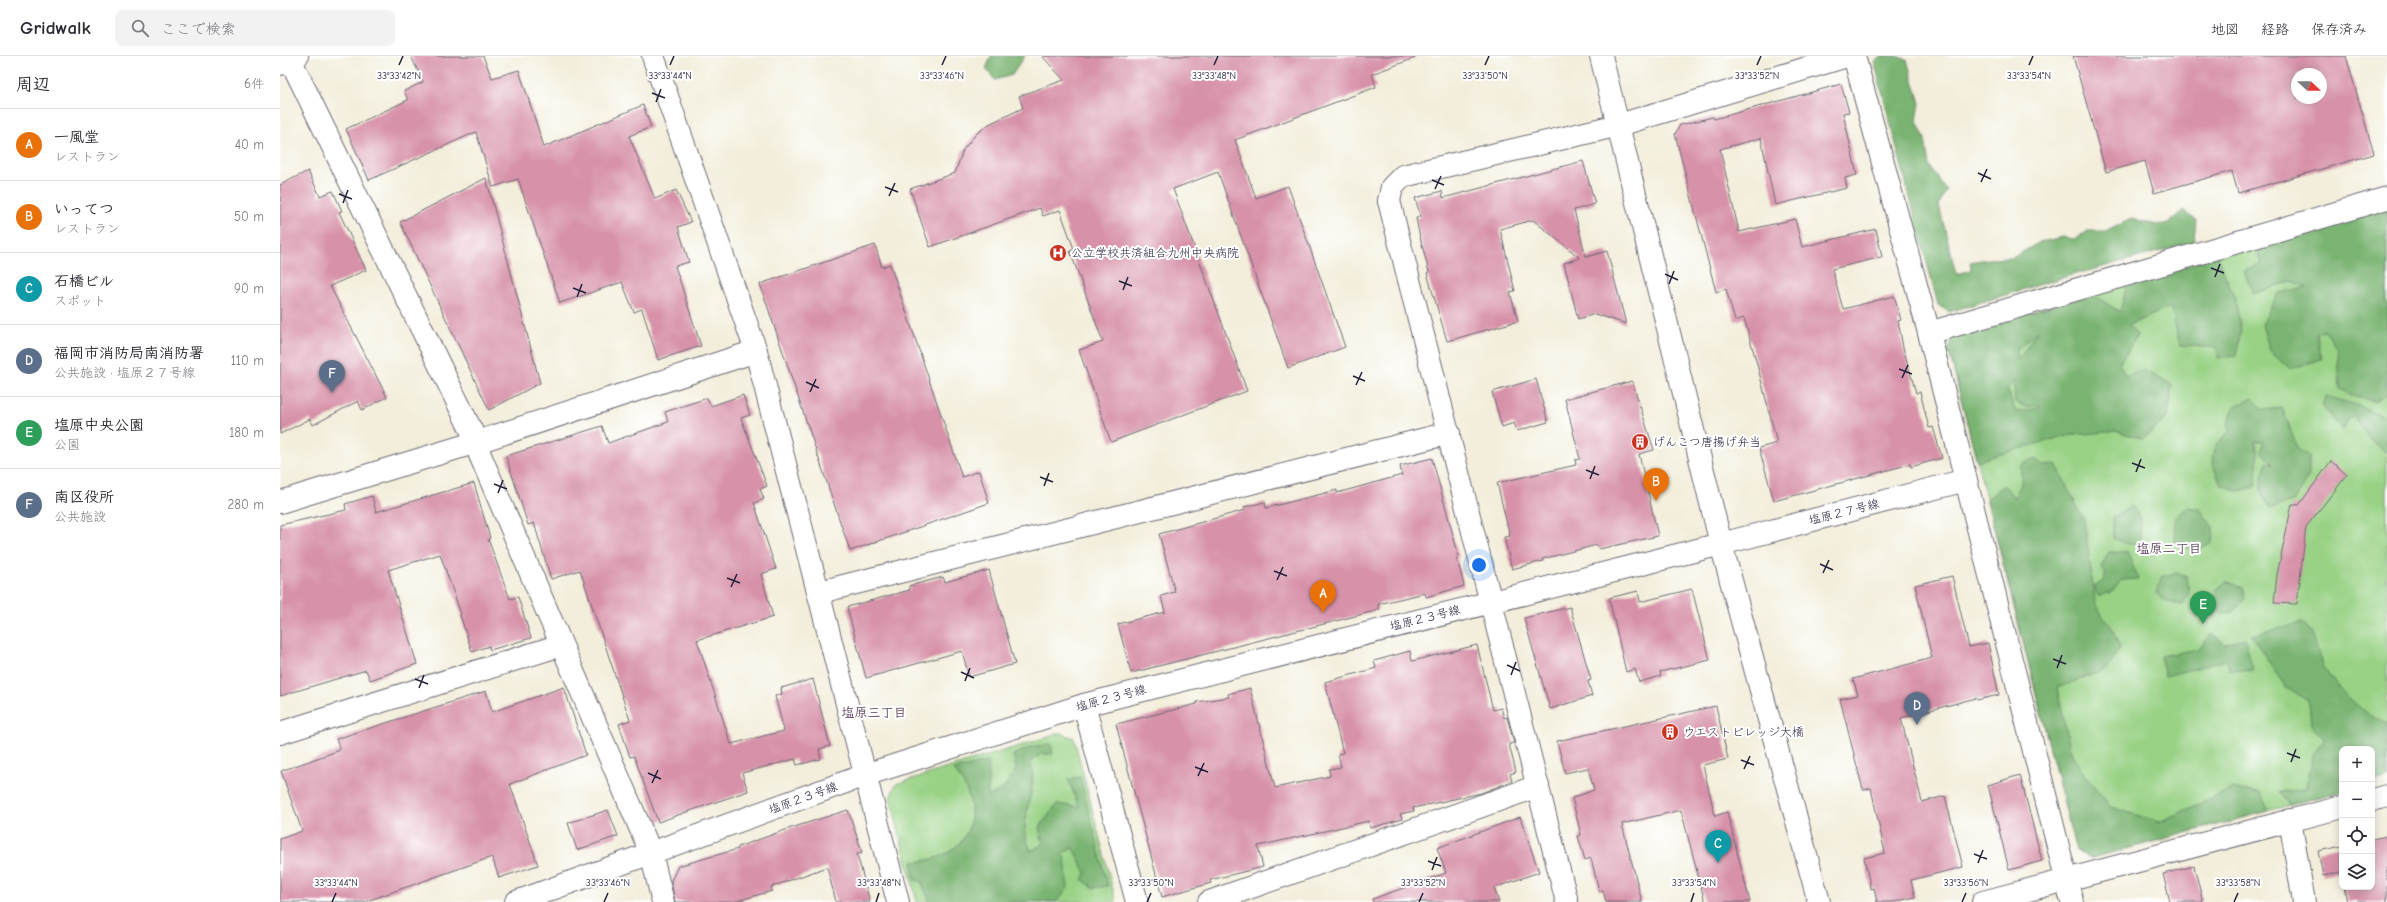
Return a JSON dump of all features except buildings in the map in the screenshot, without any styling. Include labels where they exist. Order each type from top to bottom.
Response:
[{"type":"street","points":[[653,56],[756,351],[820,592],[898,902]]},
{"type":"street","points":[[1601,56],[1620,125],[1721,544],[1819,902]]},
{"type":"street","points":[[1567,902],[1389,201],[1392,187],[1403,176],[1620,125],[1847,56]]},
{"type":"street","points":[[1854,56],[1929,334],[2072,902]]},
{"type":"street","points":[[289,60],[477,442],[480,455],[651,853],[663,902]]},
{"type":"street","points":[[1929,334],[2387,198]]},
{"type":"street","points":[[280,502],[477,442],[756,351]]},
{"type":"street","points":[[820,592],[1449,434]]},
{"type":"street","name":"塩原２７号線","points":[[1721,544],[1966,480]]},
{"type":"street","name":"塩原２３号線","points":[[516,902],[865,775],[1084,705],[1490,601],[1721,544]]},
{"type":"street","points":[[280,733],[561,645]]},
{"type":"street","points":[[1084,705],[1137,902]]},
{"type":"street","points":[[1209,902],[1538,786]]},
{"type":"street","points":[[2375,799],[2387,796]]},
{"type":"street","points":[[1983,902],[2339,808]]},
{"type":"street","points":[[2290,820],[2304,902]]},
{"type":"green space","points":[[991,56],[1025,56],[1012,75],[995,80],[986,69]]},
{"type":"green space","points":[[1884,56],[1896,56],[1907,60],[1920,103],[1917,121],[1925,139],[1929,165],[1946,190],[1939,205],[1956,274],[1971,270],[1970,262],[1988,259],[2012,258],[2040,242],[2063,237],[2074,239],[2088,231],[2107,231],[2133,218],[2154,224],[2166,223],[2172,221],[2183,210],[2196,220],[2194,239],[2191,243],[2058,279],[1949,312],[1938,305],[1874,61]]},
{"type":"green space","points":[[2387,205],[2387,779],[2375,782],[2375,746],[2339,746],[2339,792],[2092,858],[2076,851],[1948,348],[1953,335]]},
{"type":"green space","points":[[2387,205],[2387,393],[2374,401],[2356,397],[2340,389],[2338,350],[2324,330],[2316,332],[2322,359],[2289,369],[2270,351],[2262,325],[2278,293],[2307,287],[2292,281],[2253,294],[2244,271],[2262,264],[2256,243]]},
{"type":"green space","points":[[2217,256],[2235,299],[2241,330],[2236,356],[2218,358],[2217,348],[2180,345],[2171,307],[2129,325],[2137,336],[2119,364],[2126,376],[2144,370],[2172,385],[2168,417],[2143,439],[2116,431],[2064,436],[1977,461],[1948,348],[1953,335],[2092,294],[2120,312],[2127,284]],"holes":[[[2038,330],[2018,360],[2017,349]],[[2014,382],[2015,402],[2025,407],[2040,405],[2039,408],[2016,412],[2007,389]]]},
{"type":"green space","points":[[2326,396],[2359,406],[2387,417],[2387,453],[2369,439],[2355,416],[2348,419],[2343,430],[2322,406]]},
{"type":"green space","points":[[2251,398],[2263,410],[2282,408],[2298,450],[2309,456],[2309,475],[2293,502],[2270,508],[2263,496],[2261,491],[2262,476],[2267,463],[2273,464],[2261,452],[2263,441],[2254,441],[2258,453],[2255,487],[2237,491],[2221,484],[2214,468],[2212,456],[2214,450],[2222,438],[2230,431],[2228,422],[2234,408]]},
{"type":"green space","points":[[2035,459],[2044,466],[2056,464],[2084,520],[2095,600],[2103,617],[2110,624],[2120,648],[2107,669],[2057,688],[2071,752],[2083,773],[2111,807],[2159,822],[2232,789],[2260,792],[2269,811],[2092,858],[2076,851],[1987,499],[2004,485],[2015,499],[2021,484],[2021,465]]},
{"type":"green space","points":[[2132,506],[2141,518],[2140,540],[2130,545],[2113,538],[2112,518]]},
{"type":"green space","points":[[2188,507],[2200,509],[2213,527],[2212,542],[2196,552],[2175,543],[2176,517]]},
{"type":"green space","points":[[2109,552],[2128,553],[2138,579],[2121,580],[2112,592],[2098,596],[2094,587],[2103,581],[2106,574],[2101,567]]},
{"type":"green space","points":[[2176,573],[2187,577],[2189,592],[2183,605],[2164,601],[2156,593],[2162,576]]},
{"type":"green space","points":[[2227,581],[2242,588],[2245,598],[2233,613],[2222,614],[2213,601],[2216,590]]},
{"type":"green space","points":[[2303,623],[2307,627],[2310,631],[2321,661],[2332,680],[2358,706],[2387,724],[2387,779],[2375,782],[2375,746],[2339,746],[2339,792],[2289,805],[2279,792],[2306,789],[2313,754],[2325,739],[2311,724],[2309,701],[2285,686],[2251,635]]},
{"type":"green space","points":[[2212,633],[2225,644],[2245,638],[2253,671],[2229,670],[2227,660],[2165,676],[2160,656],[2199,649]]},
{"type":"green space","points":[[1061,733],[1074,738],[1116,902],[917,902],[890,797],[896,784]]},
{"type":"green space","points":[[1051,744],[1053,754],[1041,754],[1030,762],[1033,779],[1025,827],[1026,838],[1031,851],[1043,844],[1039,828],[1057,804],[1079,807],[1068,779],[1080,777],[1108,886],[1094,888],[1082,879],[1086,873],[1073,848],[1061,854],[1065,858],[1068,888],[1056,902],[930,902],[921,881],[914,880],[912,862],[931,859],[947,853],[959,843],[967,831],[971,817],[970,802],[965,786],[954,770],[989,761],[988,797],[1004,788],[1016,769],[1013,755],[1031,747]]},
{"type":"place","name":"公立学校共済組合九州中央病院","points":[[1058,253]]},
{"type":"place","name":"南区役所","points":[[332,393]]},
{"type":"place","name":"げんこつ唐揚げ弁当","points":[[1640,442]]},
{"type":"place","name":"いってつ","points":[[1656,501]]},
{"type":"place","name":"一風堂","points":[[1323,613]]},
{"type":"place","name":"塩原中央公園","points":[[2203,624]]},
{"type":"place","name":"福岡市消防局南消防署","points":[[1917,725]]},
{"type":"place","name":"ウエストビレッジ大橋","points":[[1670,732]]},
{"type":"place","name":"石橋ビル","points":[[1718,863]]},
{"type":"district","name":"塩原二丁目","points":[[2169,548]]},
{"type":"district","name":"塩原三丁目","points":[[874,712]]}]
